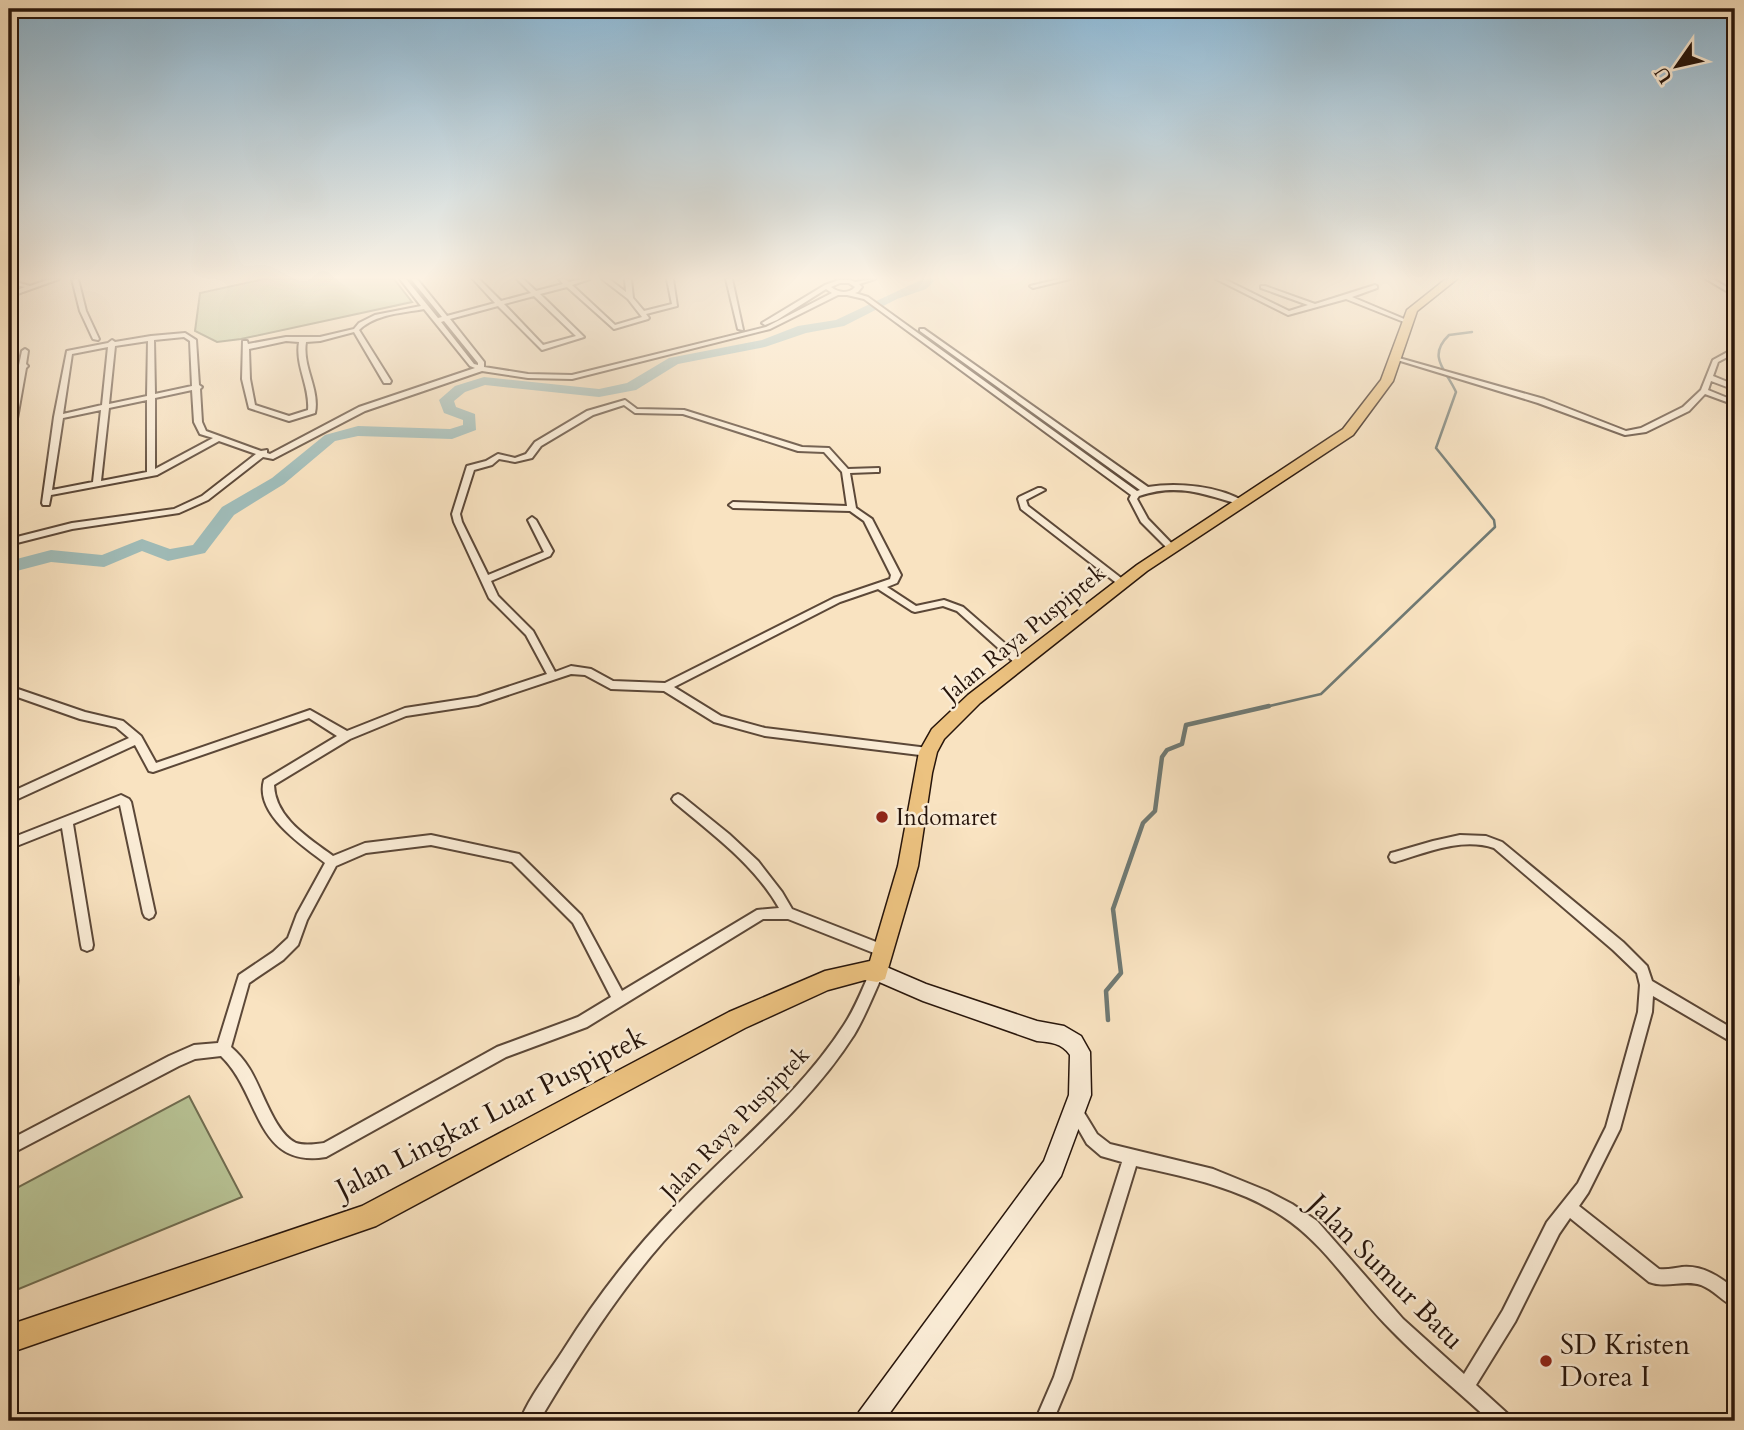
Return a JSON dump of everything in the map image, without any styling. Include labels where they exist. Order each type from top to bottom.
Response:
[{"type":"main road","name":"Jalan Raya Puspiptek","points":[[880,961],[908,866],[928,752],[938,734],[974,699],[1122,583],[1348,432],[1387,381],[1399,346]]},
{"type":"main road","name":"Jalan Lingkar Luar Puspiptek","points":[[9,1339],[367,1217],[737,1020],[825,981],[865,970],[880,961]]},
{"type":"street","points":[[96,346],[69,352],[47,498],[151,473],[217,439]]},
{"type":"street","points":[[97,484],[112,346]]},
{"type":"street","points":[[151,346],[151,473]]},
{"type":"street","points":[[193,346],[200,428],[207,435],[270,457],[348,415],[403,392],[476,370],[512,375],[572,377],[678,346]]},
{"type":"street","points":[[245,346],[246,379],[252,407],[282,419],[298,418],[312,411],[313,403],[303,374],[301,346]]},
{"type":"street","points":[[366,346],[387,381]]},
{"type":"street","points":[[456,346],[476,370]]},
{"type":"street","points":[[468,346],[482,363],[476,370]]},
{"type":"street","points":[[617,362],[689,346]]},
{"type":"street","points":[[935,346],[1136,494]]},
{"type":"street","points":[[939,346],[1146,490]]},
{"type":"street","points":[[1396,359],[1541,401],[1625,433],[1643,430],[1679,413],[1704,391],[1715,361],[1735,350]]},
{"type":"street","points":[[9,441],[25,351]]},
{"type":"street","points":[[9,369],[24,366]]},
{"type":"street","points":[[1709,377],[1735,388]]},
{"type":"street","points":[[58,417],[198,387]]},
{"type":"street","points":[[1704,391],[1735,403]]},
{"type":"street","points":[[552,675],[530,632],[501,606],[485,580],[456,514],[468,470],[498,456],[515,460],[529,456],[538,444],[613,404],[628,402],[640,412],[684,412],[801,449],[825,450],[846,471],[852,509]]},
{"type":"street","points":[[9,542],[72,526],[176,511],[205,498],[262,454]]},
{"type":"street","points":[[846,471],[876,470]]},
{"type":"street","points":[[1173,548],[1144,520],[1133,499],[1136,494],[1159,486],[1187,487],[1241,502]]},
{"type":"street","points":[[1041,490],[1022,499],[1024,507],[1122,583]]},
{"type":"street","points":[[332,862],[279,816],[269,798],[267,785],[282,772],[346,736],[405,712],[478,701],[520,690],[552,675],[578,671],[611,685],[666,687],[837,600],[894,581],[896,575],[868,519],[852,509],[733,505]]},
{"type":"street","points":[[485,580],[547,554],[549,551],[532,520]]},
{"type":"street","points":[[881,587],[915,609],[944,603],[960,609],[1020,662]]},
{"type":"street","points":[[666,687],[718,719],[736,726],[793,738],[928,752]]},
{"type":"street","points":[[9,690],[84,716],[119,724],[137,739],[151,766],[157,768],[310,714],[346,736]]},
{"type":"street","points":[[9,798],[137,739]]},
{"type":"street","points":[[678,799],[758,867],[777,891],[788,913]]},
{"type":"street","points":[[9,844],[121,800],[125,802],[149,913]]},
{"type":"street","points":[[68,820],[87,945]]},
{"type":"street","points":[[223,1049],[244,979],[278,956],[293,941],[301,918],[332,862],[365,848],[431,839],[515,858],[577,919],[619,998]]},
{"type":"street","points":[[1395,856],[1469,839],[1488,839],[1618,946],[1642,970],[1647,985],[1646,1012],[1613,1129],[1583,1188],[1553,1228],[1509,1317],[1465,1388]]},
{"type":"street","points":[[9,1148],[174,1061],[194,1052],[223,1049],[243,1067],[273,1128],[288,1147],[304,1152],[319,1152],[344,1143],[502,1052],[569,1028],[750,919],[761,914],[788,913],[880,961],[912,988],[1069,1039],[1080,1052],[1080,1095],[1053,1168],[868,1421]]},
{"type":"street","name":"Jalan Raya Puspiptek","points":[[529,1421],[617,1287],[655,1238],[793,1101],[821,1068],[851,1028],[880,961]]},
{"type":"street","points":[[9,968],[11,985]]},
{"type":"street","points":[[1647,985],[1658,989],[1735,1037]]},
{"type":"street","name":"Jalan Sumur Batu","points":[[1075,1111],[1101,1148],[1219,1176],[1291,1211],[1311,1227],[1397,1325],[1503,1421]]},
{"type":"street","points":[[1044,1421],[1062,1378],[1131,1157]]},
{"type":"street","points":[[1568,1208],[1655,1276],[1664,1279],[1686,1275],[1701,1276],[1735,1299]]},
{"type":"green space","points":[[189,1096],[242,1197],[9,1293],[9,1192]]},
{"type":"waterway","points":[[9,567],[51,556],[104,561],[142,544],[168,555],[199,549],[228,511],[278,481],[330,438],[358,431],[452,434],[471,427],[470,417],[449,410],[446,400],[460,389],[484,381],[599,393],[631,387],[674,361],[751,346]]},
{"type":"waterway","points":[[1261,708],[1321,694],[1495,527],[1494,520],[1436,448],[1456,392],[1440,364],[1441,346]]},
{"type":"waterway","points":[[1108,1020],[1106,991],[1121,973],[1113,909],[1143,823],[1155,811],[1162,757],[1167,750],[1182,744],[1186,725],[1269,706]]},
{"type":"place","name":"Indomaret","points":[[882,817]]},
{"type":"place","name":"SD Kristen Dorea I","points":[[1546,1361]]}]
